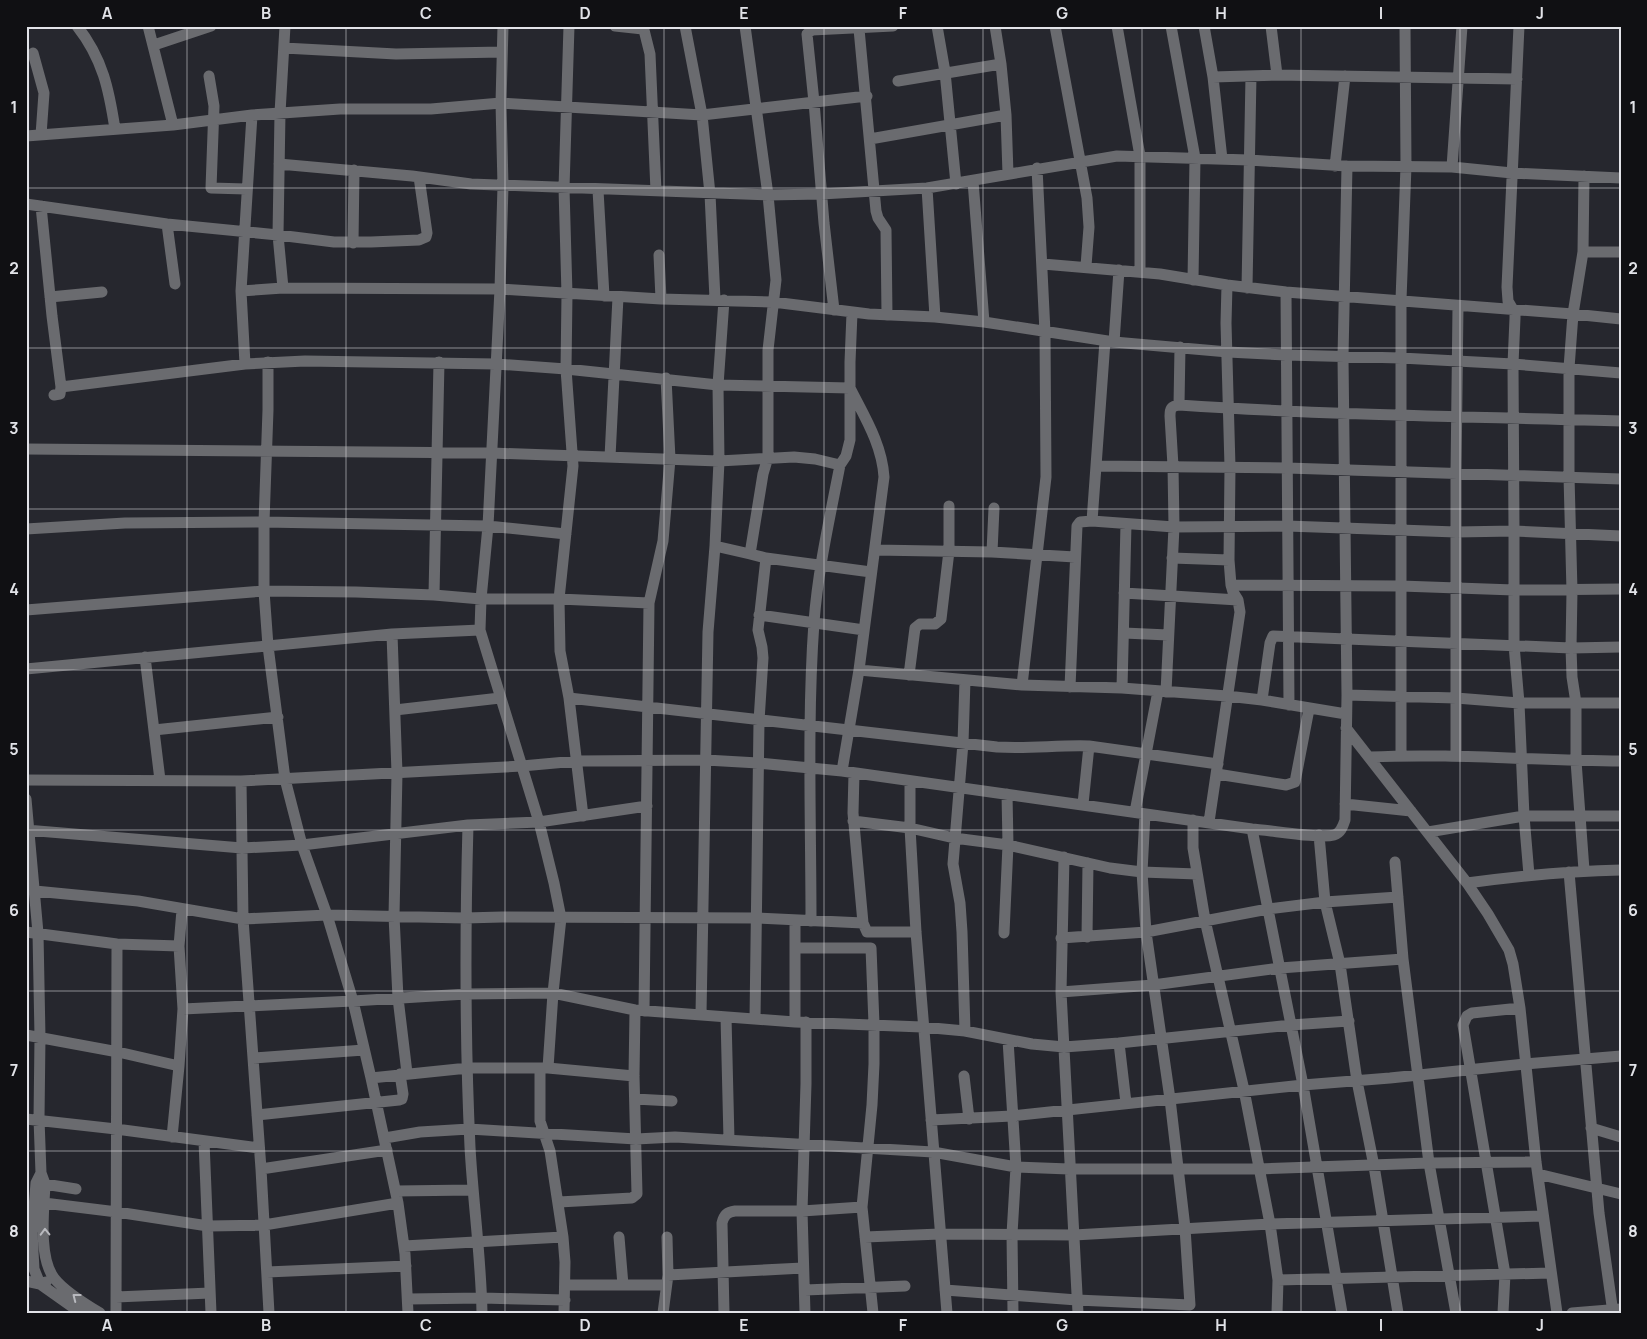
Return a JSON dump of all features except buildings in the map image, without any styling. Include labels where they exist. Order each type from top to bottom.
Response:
[{"type":"street","points":[[77,26],[97,55],[108,86],[116,130]]},
{"type":"street","points":[[148,26],[172,125]]},
{"type":"street","points":[[154,45],[211,26]]},
{"type":"street","points":[[283,288],[278,235],[280,112],[285,26]]},
{"type":"street","points":[[503,26],[501,103],[503,186],[500,289],[488,526],[480,630],[538,822],[561,918],[539,1113],[550,1151],[564,1237],[564,1313]]},
{"type":"street","points":[[568,26],[564,188],[567,294],[566,369],[573,476],[559,599],[560,651],[569,698],[582,816]]},
{"type":"street","points":[[615,26],[643,27],[650,54],[656,192]]},
{"type":"street","points":[[685,26],[702,115],[719,300],[719,461],[708,632],[708,715],[701,1014]]},
{"type":"street","points":[[745,26],[768,195],[776,280],[768,350],[768,457],[763,474],[750,554]]},
{"type":"street","points":[[834,310],[821,194],[814,102],[807,43],[808,32],[825,29],[893,26]]},
{"type":"street","points":[[937,26],[945,72],[956,184]]},
{"type":"street","points":[[995,26],[1006,115],[1008,174]]},
{"type":"street","points":[[1055,26],[1081,160],[1088,215],[1086,266]]},
{"type":"street","points":[[1118,26],[1140,156],[1140,272]]},
{"type":"street","points":[[1171,26],[1195,158],[1193,280]]},
{"type":"street","points":[[1204,26],[1213,77],[1222,159]]},
{"type":"street","points":[[1271,26],[1277,75]]},
{"type":"street","points":[[1401,755],[1400,358],[1406,166],[1407,78],[1405,26]]},
{"type":"street","points":[[1452,167],[1462,26]]},
{"type":"street","points":[[1519,26],[1507,287],[1508,299],[1515,318],[1513,364],[1514,645],[1519,703],[1524,816],[1530,875]]},
{"type":"street","points":[[859,28],[877,215],[885,227],[887,235],[887,315]]},
{"type":"street","points":[[284,48],[396,54],[502,52]]},
{"type":"street","points":[[33,53],[44,93],[41,135]]},
{"type":"street","points":[[898,81],[1001,64]]},
{"type":"street","points":[[1213,77],[1277,75],[1516,79]]},
{"type":"street","points":[[209,76],[214,119],[211,188],[246,189]]},
{"type":"street","points":[[1247,288],[1251,76]]},
{"type":"street","points":[[26,780],[241,781],[397,774],[577,761],[706,760],[848,772],[1252,828],[1319,835],[1334,834],[1340,831],[1345,820],[1347,695],[1344,585],[1343,357],[1345,297],[1341,166],[1345,76]]},
{"type":"street","points":[[26,136],[172,125],[280,112],[364,108],[431,109],[501,103],[702,115],[867,96]]},
{"type":"street","points":[[245,364],[241,291],[252,115]]},
{"type":"street","points":[[870,139],[1006,115]]},
{"type":"street","points":[[280,164],[354,170],[471,184],[768,195],[874,192],[927,188],[1081,160],[1117,156],[1249,160],[1341,166],[1452,167],[1512,173],[1621,178]]},
{"type":"street","points":[[1022,685],[1046,477],[1045,332],[1037,168]]},
{"type":"street","points":[[353,242],[354,170]]},
{"type":"street","points":[[1584,176],[1583,252],[1573,314],[1569,368],[1571,648],[1572,677],[1576,703],[1576,761],[1584,870]]},
{"type":"street","points":[[26,203],[167,224],[334,242],[419,240],[426,237],[427,232],[419,177]]},
{"type":"street","points":[[973,181],[984,322]]},
{"type":"street","points":[[927,188],[935,317]]},
{"type":"street","points":[[598,190],[604,296]]},
{"type":"street","points":[[42,206],[58,391],[245,364],[306,361],[496,364],[614,373],[718,385],[850,388]]},
{"type":"street","points":[[167,224],[176,284]]},
{"type":"street","points":[[1583,252],[1621,252]]},
{"type":"street","points":[[659,255],[661,299]]},
{"type":"street","points":[[1043,264],[1086,266],[1140,272],[1286,292],[1621,319]]},
{"type":"street","points":[[1092,521],[1096,466],[1119,270]]},
{"type":"street","points":[[1209,822],[1240,606],[1232,592],[1229,560],[1230,408],[1227,285]]},
{"type":"street","points":[[241,291],[283,288],[500,289],[618,297],[773,302],[852,313],[935,317],[984,322],[1110,341],[1228,352],[1400,358],[1621,372]]},
{"type":"street","points":[[50,297],[102,292]]},
{"type":"street","points":[[1286,292],[1289,705]]},
{"type":"street","points":[[610,457],[618,297]]},
{"type":"street","points":[[1456,756],[1456,418],[1458,306]]},
{"type":"street","points":[[811,921],[811,726],[814,622],[820,566],[840,465],[846,456],[849,445],[852,313]]},
{"type":"street","points":[[1179,404],[1180,347]]},
{"type":"street","points":[[268,362],[264,591],[268,646],[285,779],[302,845],[327,916],[353,1001],[385,1138],[396,1191],[404,1246],[408,1313]]},
{"type":"street","points":[[434,595],[439,362]]},
{"type":"street","points":[[559,1202],[619,1199],[638,1194],[634,1076],[646,918],[649,603],[663,541],[670,459],[666,378]]},
{"type":"street","points":[[850,388],[875,438],[884,466],[884,485],[850,730],[848,772],[865,928],[871,948],[874,1024],[872,1105],[862,1207],[873,1313]]},
{"type":"street","points":[[945,1290],[1190,1309],[1185,1228],[1170,1100],[1146,932],[1140,813],[1146,754],[1162,692],[1168,635],[1174,527],[1174,466],[1170,412],[1173,406],[1179,404],[1344,414],[1456,418],[1621,421]]},
{"type":"street","points":[[26,448],[492,453],[719,461],[768,457],[804,457],[840,465]]},
{"type":"street","points":[[1096,466],[1344,469],[1621,479]]},
{"type":"street","points":[[909,675],[914,628],[920,624],[934,624],[940,619],[949,551],[949,506]]},
{"type":"street","points":[[992,552],[994,508]]},
{"type":"street","points":[[1070,687],[1077,526],[1081,522],[1092,521],[1174,527],[1344,527],[1456,532],[1514,531],[1621,536]]},
{"type":"street","points":[[26,529],[125,522],[264,522],[488,526],[566,534]]},
{"type":"street","points":[[1122,688],[1126,524]]},
{"type":"street","points":[[715,546],[766,558],[871,572]]},
{"type":"street","points":[[875,550],[992,552],[1075,557]]},
{"type":"street","points":[[755,1019],[758,763],[763,658],[758,630],[766,558]]},
{"type":"street","points":[[1172,558],[1229,560]]},
{"type":"street","points":[[1231,584],[1457,587],[1572,591],[1621,589]]},
{"type":"street","points":[[26,610],[264,591],[356,592],[481,599],[559,599],[649,603]]},
{"type":"street","points":[[1124,593],[1238,600]]},
{"type":"street","points":[[759,615],[864,630]]},
{"type":"street","points":[[26,669],[392,634],[480,630]]},
{"type":"street","points":[[1124,633],[1168,635]]},
{"type":"street","points":[[257,1115],[402,1099],[404,1074],[394,916],[397,774],[392,634]]},
{"type":"street","points":[[1262,700],[1271,638],[1275,635],[1571,648],[1621,647]]},
{"type":"street","points":[[145,657],[160,780]]},
{"type":"street","points":[[859,670],[1022,685],[1122,688],[1227,696],[1346,714]]},
{"type":"street","points":[[965,680],[963,743],[953,864],[960,903],[965,1032]]},
{"type":"street","points":[[1347,695],[1456,698],[1519,703],[1621,703]]},
{"type":"street","points":[[395,710],[500,698]]},
{"type":"street","points":[[569,698],[759,721],[1024,749],[1089,746],[1146,754],[1286,784],[1295,782],[1309,709]]},
{"type":"street","points":[[154,730],[278,717]]},
{"type":"street","points":[[1346,728],[1467,883],[1509,950],[1520,1008],[1536,1162],[1557,1313]]},
{"type":"street","points":[[1083,804],[1089,746]]},
{"type":"street","points":[[1370,757],[1401,755],[1621,761]]},
{"type":"street","points":[[241,781],[242,919],[262,1169],[269,1313]]},
{"type":"street","points":[[910,781],[910,828],[922,1028],[946,1313]]},
{"type":"street","points":[[1004,934],[1008,845],[1007,794]]},
{"type":"street","points":[[26,799],[35,891],[32,932],[40,1037],[40,1180],[44,1203],[46,1263],[54,1279],[85,1304],[100,1313]]},
{"type":"street","points":[[1345,804],[1411,811]]},
{"type":"street","points":[[28,830],[242,848],[302,845],[468,826],[538,822],[647,806]]},
{"type":"street","points":[[1428,832],[1524,816],[1621,816]]},
{"type":"street","points":[[854,820],[910,828],[954,838],[1008,845],[1088,863],[1142,872],[1197,874]]},
{"type":"street","points":[[1193,820],[1193,848],[1205,920],[1244,1090],[1270,1224],[1278,1280],[1277,1313]]},
{"type":"street","points":[[468,826],[465,918],[469,1129],[482,1313]]},
{"type":"street","points":[[1252,828],[1291,1025],[1342,1313]]},
{"type":"street","points":[[1319,835],[1325,902],[1340,964],[1357,1081],[1374,1166],[1398,1313]]},
{"type":"street","points":[[1064,857],[1061,992],[1078,1313]]},
{"type":"street","points":[[1395,862],[1403,959],[1429,1163],[1456,1313]]},
{"type":"street","points":[[1087,936],[1088,863]]},
{"type":"street","points":[[1467,883],[1584,870],[1621,870]]},
{"type":"street","points":[[1568,872],[1603,1249],[1615,1311],[1572,1313]]},
{"type":"street","points":[[35,891],[138,901],[242,919],[327,916],[756,918],[811,921],[916,932]]},
{"type":"street","points":[[1061,938],[1146,932],[1268,909],[1325,902],[1398,897]]},
{"type":"street","points":[[172,1137],[183,1009],[180,946],[182,910]]},
{"type":"street","points":[[795,920],[795,948],[801,1022],[804,1145],[802,1210],[806,1313]]},
{"type":"street","points":[[32,932],[118,944],[180,946]]},
{"type":"street","points":[[116,1313],[118,944]]},
{"type":"street","points":[[795,948],[871,948]]},
{"type":"street","points":[[1061,992],[1153,985],[1280,968],[1403,959]]},
{"type":"street","points":[[183,1009],[466,994],[553,993],[640,1010],[801,1022],[874,1024],[922,1028],[965,1032],[1064,1047],[1349,1020]]},
{"type":"street","points":[[1503,1313],[1505,1274],[1464,1025],[1467,1016],[1472,1013],[1520,1008]]},
{"type":"street","points":[[726,1017],[729,1140]]},
{"type":"street","points":[[26,1035],[118,1052],[179,1066]]},
{"type":"street","points":[[1008,1040],[1016,1167],[1012,1234],[1013,1313]]},
{"type":"street","points":[[1119,1043],[1126,1103]]},
{"type":"street","points":[[253,1058],[364,1050]]},
{"type":"street","points":[[931,1120],[1012,1116],[1170,1100],[1244,1090],[1418,1076],[1621,1056]]},
{"type":"street","points":[[371,1078],[468,1068],[544,1068],[634,1076]]},
{"type":"street","points":[[964,1076],[969,1119]]},
{"type":"street","points":[[635,1099],[672,1101]]},
{"type":"street","points":[[26,1119],[116,1128],[259,1148]]},
{"type":"street","points":[[1591,1128],[1621,1137]]},
{"type":"street","points":[[385,1138],[420,1132],[469,1129],[636,1139],[675,1137],[933,1152],[1016,1167],[1260,1169],[1429,1163],[1536,1162]]},
{"type":"street","points":[[204,1141],[211,1313]]},
{"type":"street","points":[[262,1169],[387,1150]]},
{"type":"street","points":[[1538,1174],[1621,1194]]},
{"type":"street","points":[[40,1180],[76,1188]]},
{"type":"street","points":[[40,1180],[32,1233],[34,1269],[40,1284]]},
{"type":"street","points":[[396,1191],[472,1190]]},
{"type":"street","points":[[44,1203],[208,1226],[264,1225],[398,1203]]},
{"type":"street","points":[[724,1313],[722,1223],[729,1212],[862,1207]]},
{"type":"street","points":[[865,1236],[1074,1234],[1270,1224],[1543,1216]]},
{"type":"street","points":[[619,1236],[623,1285]]},
{"type":"street","points":[[404,1246],[564,1237]]},
{"type":"street","points":[[663,1313],[667,1280],[667,1237]]},
{"type":"street","points":[[46,1263],[34,1269],[27,1281],[40,1284],[81,1313]]},
{"type":"street","points":[[266,1272],[406,1266]]},
{"type":"street","points":[[565,1285],[623,1285],[723,1273],[803,1268]]},
{"type":"street","points":[[1278,1280],[1550,1273]]},
{"type":"street","points":[[40,1284],[54,1279]]},
{"type":"street","points":[[805,1290],[905,1286]]},
{"type":"street","points":[[116,1297],[210,1293]]},
{"type":"street","points":[[408,1299],[565,1300]]}]
